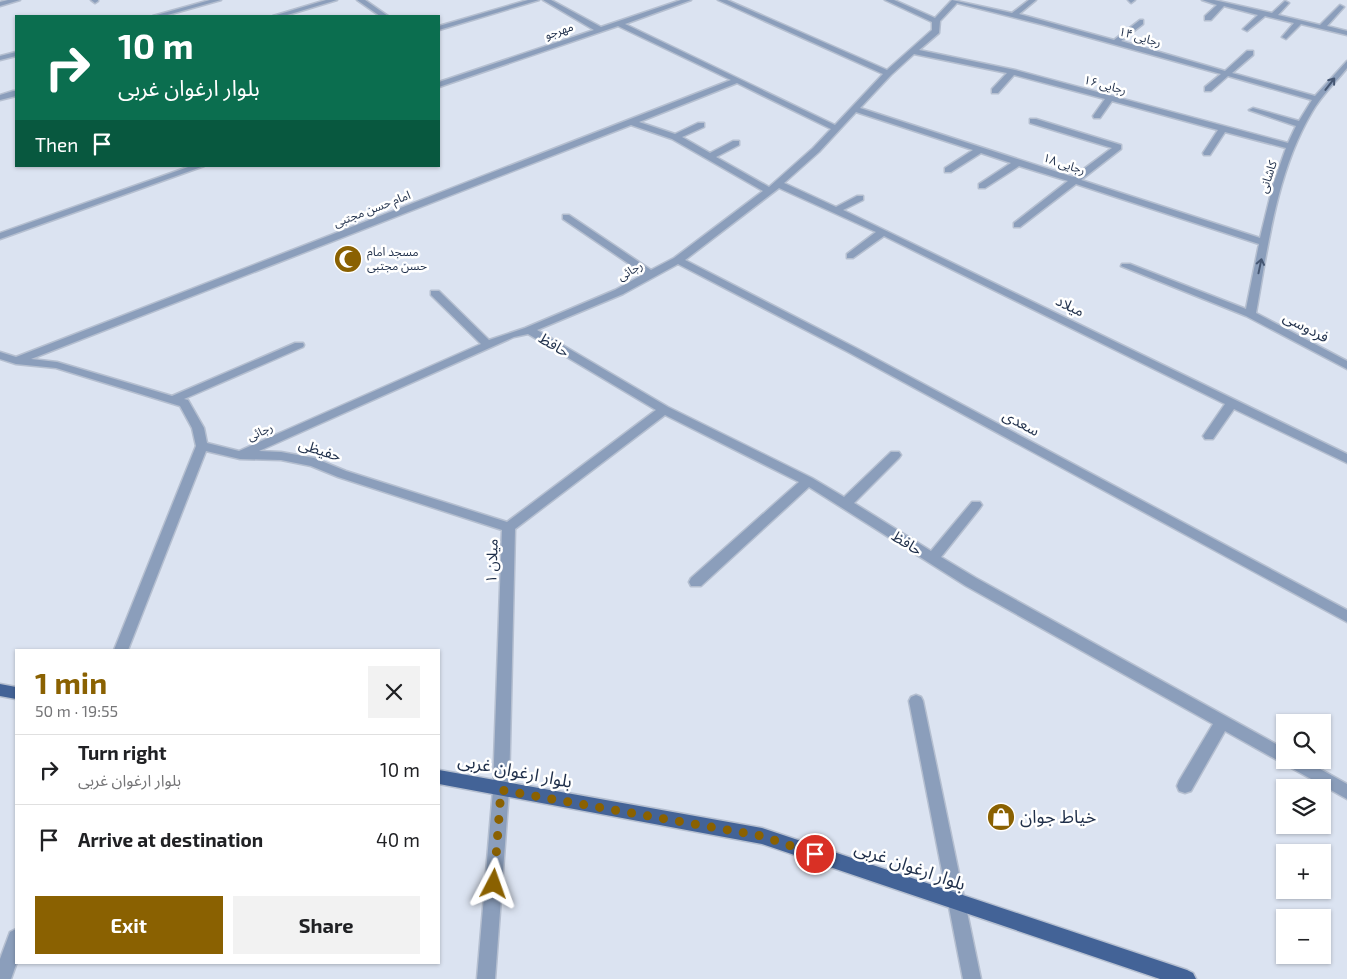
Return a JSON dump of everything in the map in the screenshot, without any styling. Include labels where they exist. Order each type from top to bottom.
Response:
[{"type":"main road","points":[[0,690],[15,693]]},
{"type":"main road","name":"بلوار ارغوان غربی","points":[[440,776],[501,790],[762,836],[1187,979]]},
{"type":"street","points":[[0,4],[17,0]]},
{"type":"street","points":[[161,15],[218,0]]},
{"type":"street","points":[[282,15],[334,0]]},
{"type":"street","points":[[360,0],[382,15]]},
{"type":"street","points":[[440,28],[536,0]]},
{"type":"street","points":[[546,0],[600,30]]},
{"type":"street","name":"مهرجو","points":[[440,85],[688,0]]},
{"type":"street","points":[[721,0],[888,74]]},
{"type":"street","points":[[888,0],[936,21]]},
{"type":"street","points":[[1014,15],[1033,0]]},
{"type":"street","points":[[1204,0],[1347,33]]},
{"type":"street","points":[[1236,7],[1242,0]]},
{"type":"street","name":"رجائی","points":[[240,455],[510,335],[529,330],[619,292],[678,260],[773,187],[816,150],[888,74],[936,31],[936,21],[956,1]]},
{"type":"street","name":"رجایی ۱۴","points":[[956,1],[1116,42],[1318,99]]},
{"type":"street","points":[[1208,18],[1217,2]]},
{"type":"street","points":[[1273,16],[1285,3]]},
{"type":"street","points":[[1322,27],[1340,8]]},
{"type":"street","points":[[1247,29],[1263,14]]},
{"type":"street","points":[[1116,42],[1140,22]]},
{"type":"street","points":[[1286,37],[1299,22]]},
{"type":"street","points":[[619,24],[685,53],[736,81],[835,128]]},
{"type":"street","name":"رجایی ۱۶","points":[[912,51],[1012,72],[1291,147]]},
{"type":"street","points":[[1208,89],[1228,74],[1250,53]]},
{"type":"street","points":[[0,58],[15,54]]},
{"type":"street","name":"کاشانی","points":[[1250,314],[1275,193],[1291,147],[1307,113],[1347,63]]},
{"type":"street","points":[[996,91],[1012,72]]},
{"type":"street","name":"امام حسن مجتبی","points":[[16,361],[736,81]]},
{"type":"street","points":[[0,98],[15,93]]},
{"type":"street","points":[[1097,116],[1110,98]]},
{"type":"street","name":"رجایی ۱۸","points":[[855,109],[1266,243]]},
{"type":"street","points":[[1253,110],[1302,125]]},
{"type":"street","points":[[1017,225],[1077,181],[1118,147],[1033,121]]},
{"type":"street","name":"میلاد","points":[[631,122],[675,137],[710,157],[773,187],[836,211],[883,232],[1347,459]]},
{"type":"street","points":[[675,137],[701,124]]},
{"type":"street","points":[[1207,152],[1222,129]]},
{"type":"street","points":[[710,157],[736,143]]},
{"type":"street","points":[[948,170],[980,150]]},
{"type":"street","points":[[982,186],[1019,162]]},
{"type":"street","points":[[0,236],[197,167]]},
{"type":"street","points":[[836,211],[860,198]]},
{"type":"street","points":[[566,217],[650,274]]},
{"type":"street","points":[[850,256],[883,232]]},
{"type":"street","name":"سعدی","points":[[678,260],[852,350],[1347,617]]},
{"type":"street","name":"فردوسی","points":[[1126,266],[1250,314],[1347,366]]},
{"type":"street","points":[[435,293],[488,345]]},
{"type":"street","name":"حافظ","points":[[529,330],[664,410],[808,481],[971,582],[1276,752]]},
{"type":"street","points":[[172,400],[299,345]]},
{"type":"street","points":[[0,355],[16,361],[56,365],[184,403],[192,414],[202,446],[121,649]]},
{"type":"street","points":[[1209,436],[1233,402]]},
{"type":"street","name":"میلان ۱","points":[[486,979],[501,790],[509,527],[664,410]]},
{"type":"street","name":"حفیظی","points":[[202,446],[240,455],[281,456],[314,462],[342,474],[509,527]]},
{"type":"street","points":[[845,504],[895,455]]},
{"type":"street","points":[[696,582],[808,481]]},
{"type":"street","points":[[932,558],[976,505]]},
{"type":"street","points":[[916,701],[972,979]]},
{"type":"street","points":[[1185,786],[1222,722]]},
{"type":"street","points":[[1306,769],[1347,792]]},
{"type":"street","points":[[2,979],[15,941]]},
{"type":"place","name":"مسجد امام حسن مجتبی","points":[[348,259]]},
{"type":"place","name":"خیاط جوان","points":[[1001,817]]},
{"type":"route","points":[[494,884],[501,790],[762,836],[815,854]]}]
